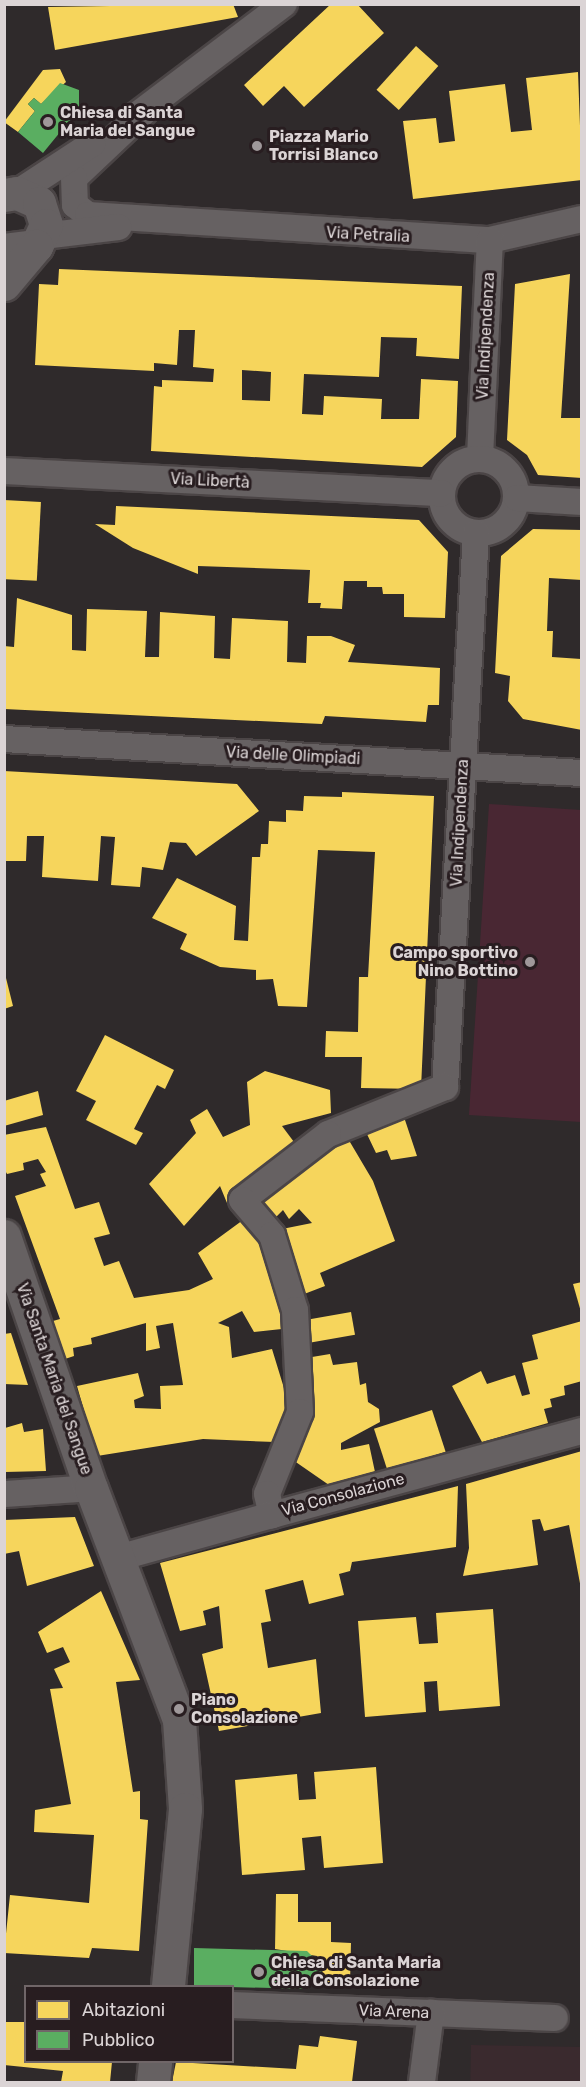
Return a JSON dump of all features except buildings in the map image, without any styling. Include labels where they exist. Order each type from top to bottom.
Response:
[{"type":"street","points":[[11,194],[146,110],[284,4]]},
{"type":"street","points":[[146,110],[74,178],[71,193],[75,205],[88,214],[152,222]]},
{"type":"street","points":[[4,284],[40,241],[45,213],[39,202],[11,194]]},
{"type":"street","name":"Via Petralia","points":[[152,222],[490,240],[582,219]]},
{"type":"street","points":[[4,250],[26,252],[40,241],[152,222]]},
{"type":"street","name":"Via Indipendenza","points":[[480,446],[490,240]]},
{"type":"street","points":[[480,446],[507,471],[517,498],[504,524],[476,533],[450,521],[441,493],[454,468],[480,446]]},
{"type":"street","name":"Via Libertà","points":[[4,471],[441,493]]},
{"type":"street","points":[[517,498],[582,502]]},
{"type":"street","name":"Via Indipendenza","points":[[445,1087],[476,533]]},
{"type":"street","name":"Via delle Olimpiadi","points":[[4,739],[582,773]]},
{"type":"street","name":"Via Consolazione","points":[[445,1087],[328,1134],[242,1200],[272,1235],[295,1310],[300,1412],[267,1494],[272,1515],[582,1431]]},
{"type":"street","name":"Via Santa Maria del Sangue","points":[[4,1236],[91,1488],[179,1720],[185,1809],[168,1985]]},
{"type":"street","points":[[4,1494],[91,1488]]},
{"type":"street","points":[[118,1558],[272,1515]]},
{"type":"street","name":"Via Arena","points":[[234,2005],[555,2018]]},
{"type":"street","points":[[422,2082],[431,2013]]},
{"type":"street","points":[[153,2082],[155,2063]]},
{"type":"shaded area","name":"Campo sportivo Nino Bottino","points":[[489,804],[581,810],[581,1122],[469,1115]]},
{"type":"shaded area","points":[[471,2045],[581,2047],[580,2082],[470,2082]]},
{"type":"place","name":"Chiesa di Santa Maria del Sangue","points":[[48,122]]},
{"type":"place","name":"Piazza Mario Torrisi Blanco","points":[[257,146]]},
{"type":"place","name":"Campo sportivo Nino Bottino","points":[[530,962]]},
{"type":"place","name":"Piano Consolazione","points":[[179,1709]]},
{"type":"place","name":"Chiesa di Santa Maria della Consolazione","points":[[259,1972]]}]
